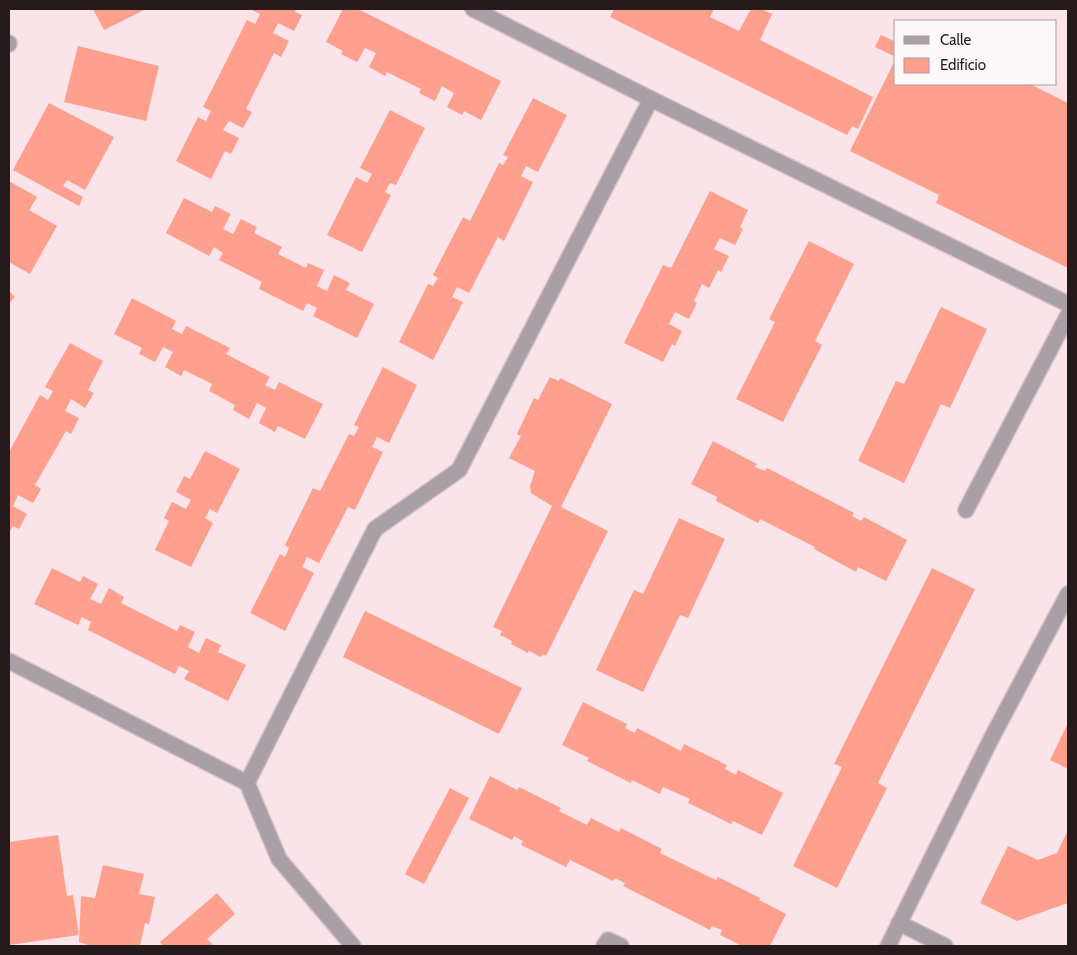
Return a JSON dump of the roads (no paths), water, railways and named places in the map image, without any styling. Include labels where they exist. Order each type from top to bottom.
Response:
[{"type":"street","points":[[472,9],[1068,304]]},
{"type":"street","points":[[247,783],[375,529],[459,470],[651,99]]},
{"type":"street","points":[[966,510],[1068,315]]},
{"type":"street","points":[[888,946],[991,739],[1068,594]]},
{"type":"street","points":[[9,661],[247,783],[279,860],[353,946]]},
{"type":"street","points":[[899,924],[945,946]]},
{"type":"street","points":[[604,946],[608,940],[621,946]]}]
